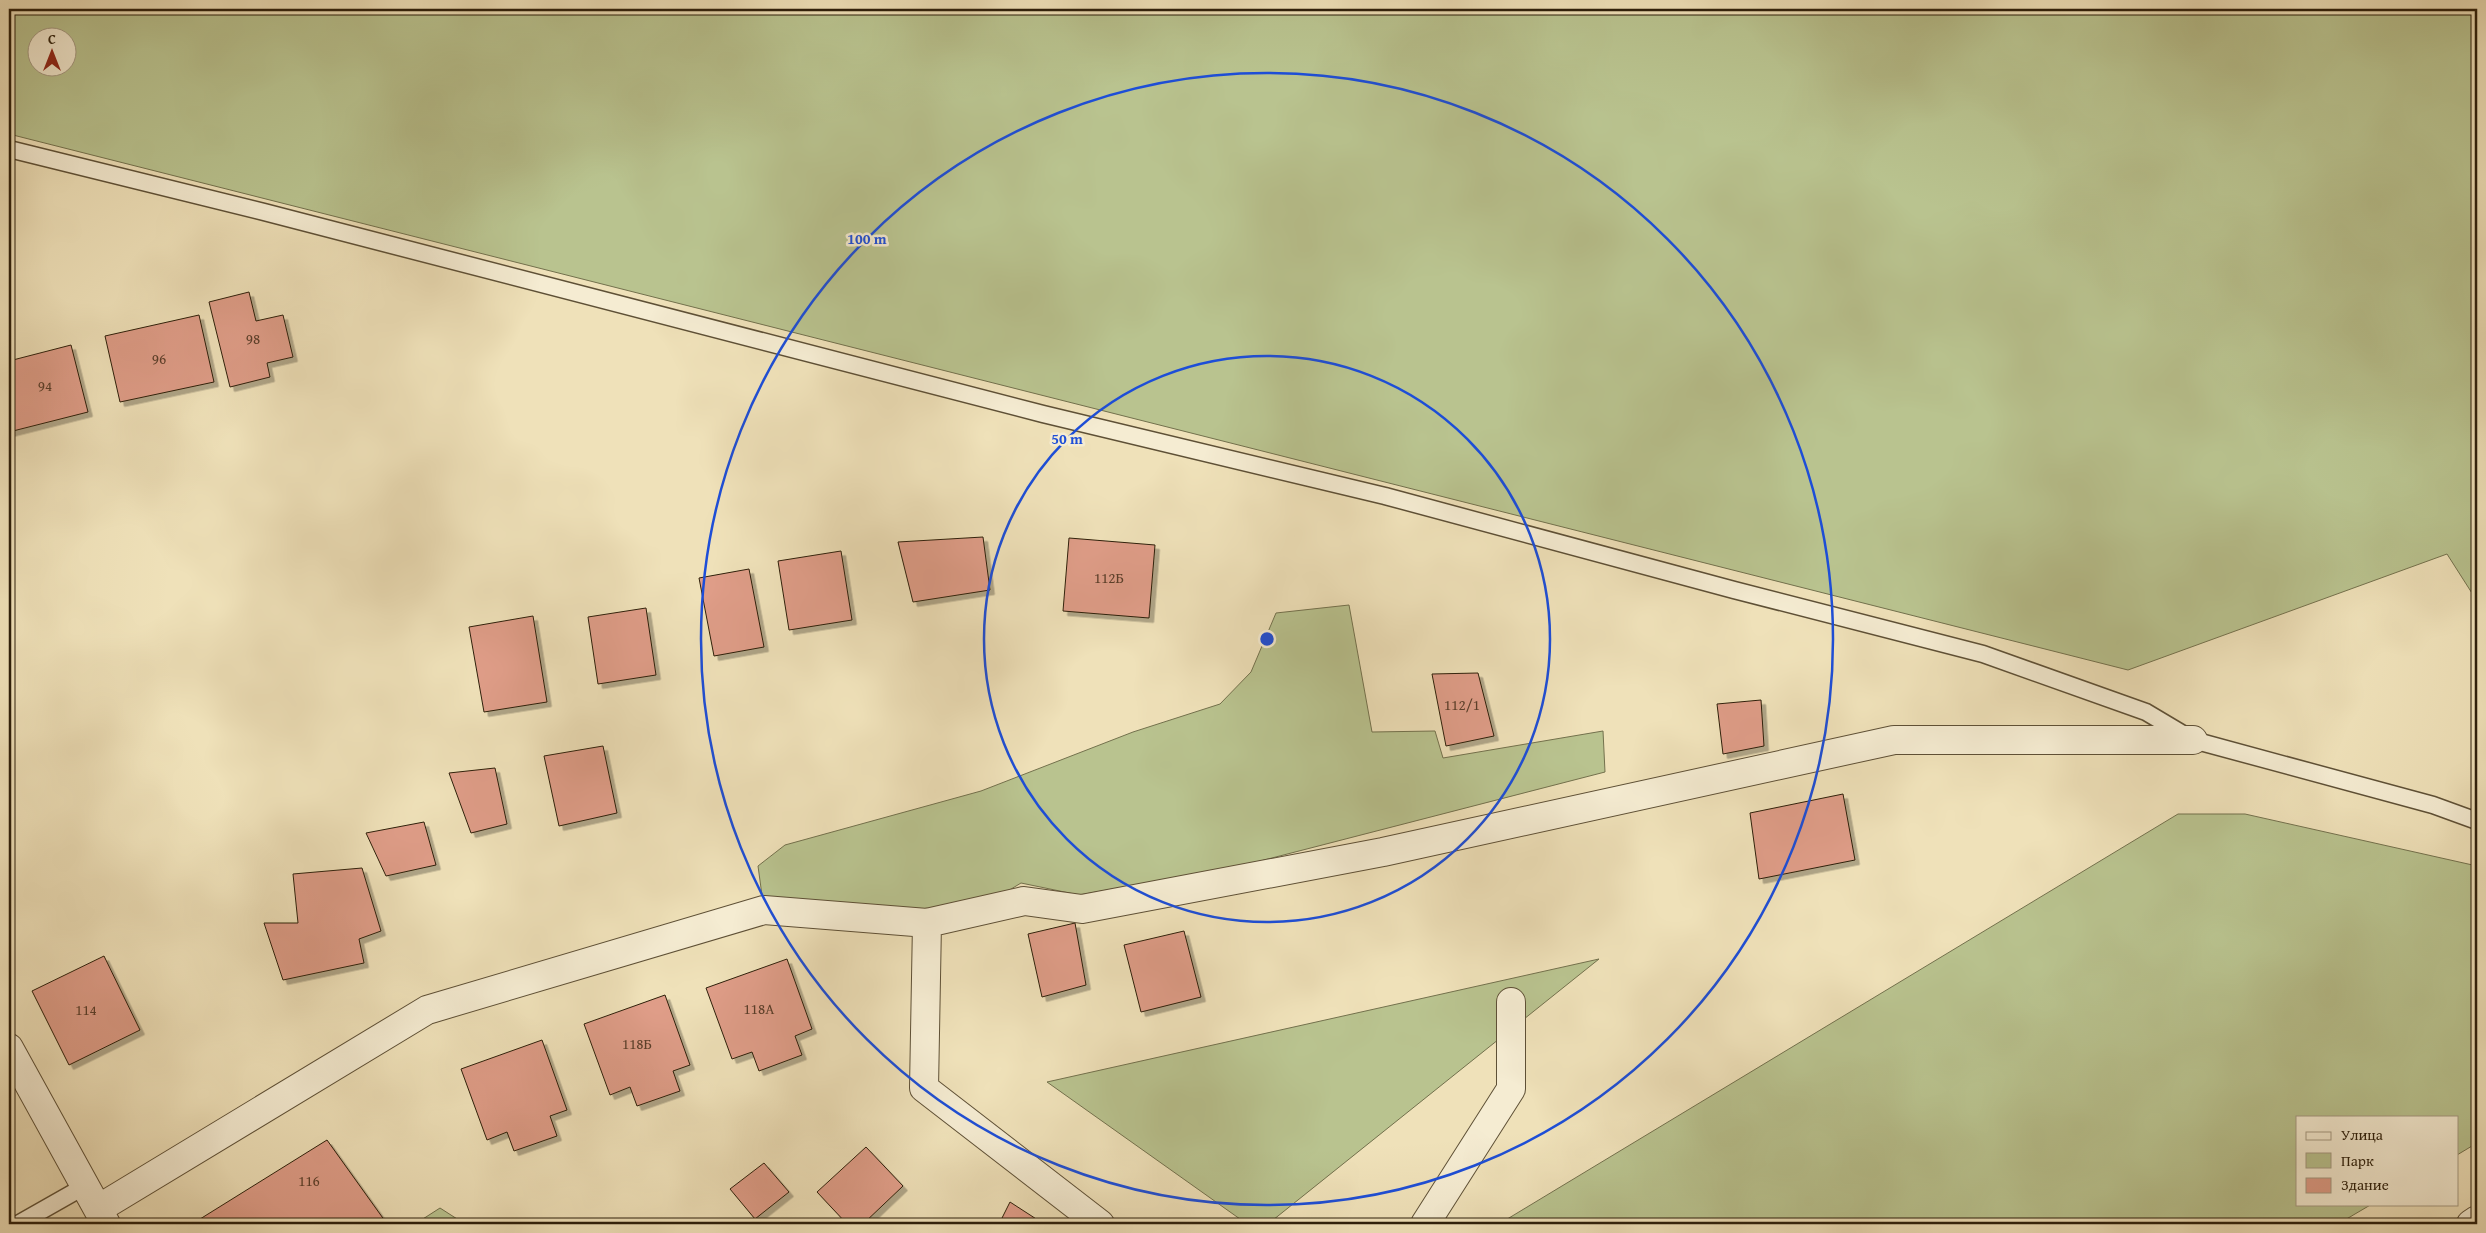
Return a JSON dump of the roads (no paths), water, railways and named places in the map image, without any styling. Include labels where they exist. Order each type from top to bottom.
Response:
[{"type":"street","points":[[9,1048],[96,1207],[428,1010],[764,910],[926,923],[1024,901],[1082,909],[1383,852],[1894,740],[2193,740]]},
{"type":"street","points":[[926,923],[924,1088],[1100,1224]]},
{"type":"street","points":[[1425,1224],[1511,1088],[1511,1002]]},
{"type":"street","points":[[2471,1224],[2477,1220]]},
{"type":"lane","points":[[9,149],[264,212],[1043,414],[1385,496],[1734,590],[1983,654],[2146,712],[2193,740],[2433,805],[2477,821]]},
{"type":"lane","points":[[18,1224],[96,1207]]}]
